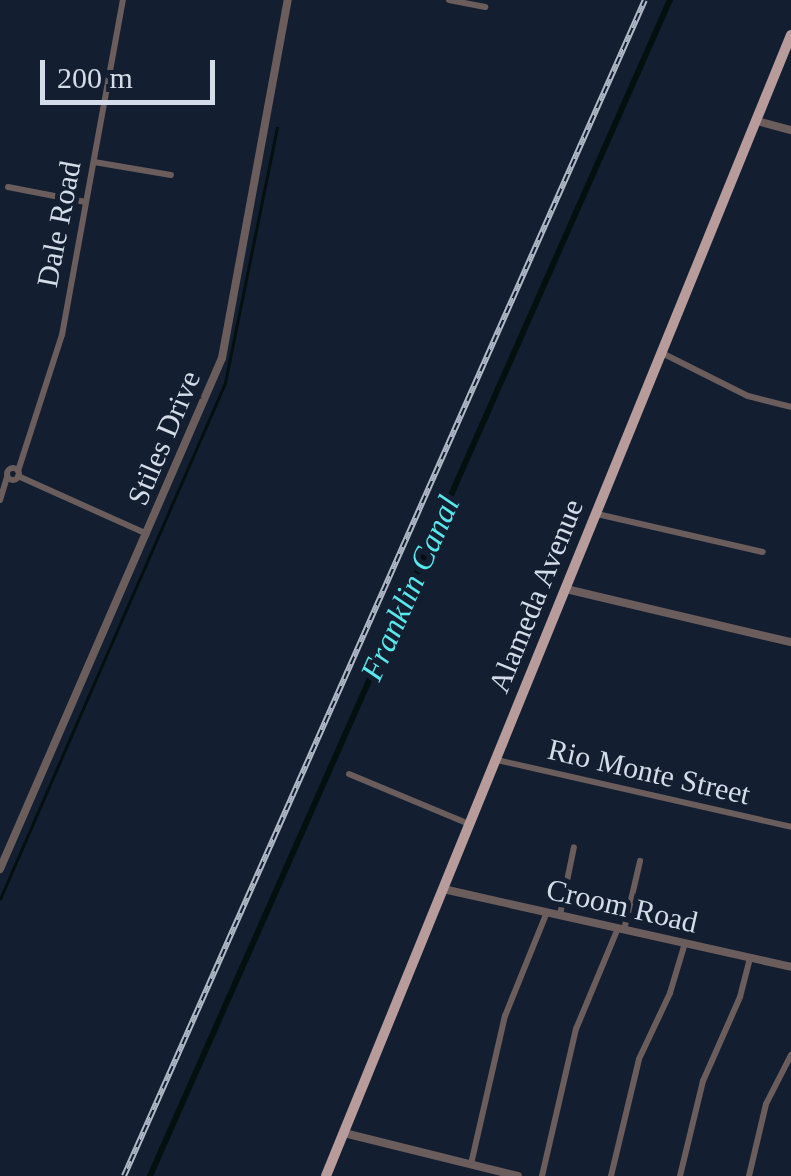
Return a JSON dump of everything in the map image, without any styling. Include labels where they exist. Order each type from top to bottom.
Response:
[{"type":"main road","name":"Alameda Avenue","points":[[326,1176],[791,34]]},
{"type":"street","name":"Dale Road","points":[[1,498],[51,380],[123,0]]},
{"type":"street","name":"Stiles Drive","points":[[0,869],[222,358],[288,0]]},
{"type":"street","points":[[449,0],[485,7]]},
{"type":"street","points":[[757,122],[791,130]]},
{"type":"street","points":[[94,162],[170,175]]},
{"type":"street","points":[[8,187],[86,202]]},
{"type":"street","points":[[662,353],[748,396],[791,407]]},
{"type":"street","points":[[11,473],[147,534]]},
{"type":"street","points":[[596,514],[763,552]]},
{"type":"street","points":[[566,589],[791,642]]},
{"type":"street","name":"Rio Monte Street","points":[[497,760],[791,827]]},
{"type":"street","points":[[349,774],[470,824]]},
{"type":"street","points":[[560,915],[574,847]]},
{"type":"street","points":[[542,1176],[576,1029],[621,929],[640,861]]},
{"type":"street","name":"Croom Road","points":[[443,889],[791,968]]},
{"type":"street","points":[[472,1164],[505,1016],[547,912]]},
{"type":"street","points":[[611,1176],[639,1059],[670,993],[684,943]]},
{"type":"street","points":[[680,1176],[703,1081],[740,998],[750,958]]},
{"type":"street","points":[[750,1176],[766,1104],[791,1055]]},
{"type":"street","points":[[344,1133],[518,1176]]},
{"type":"waterway","name":"Franklin Canal","points":[[150,1176],[670,0]]},
{"type":"waterway","points":[[0,899],[225,383],[277,128]]},
{"type":"railway","points":[[124,1176],[645,0]]}]
